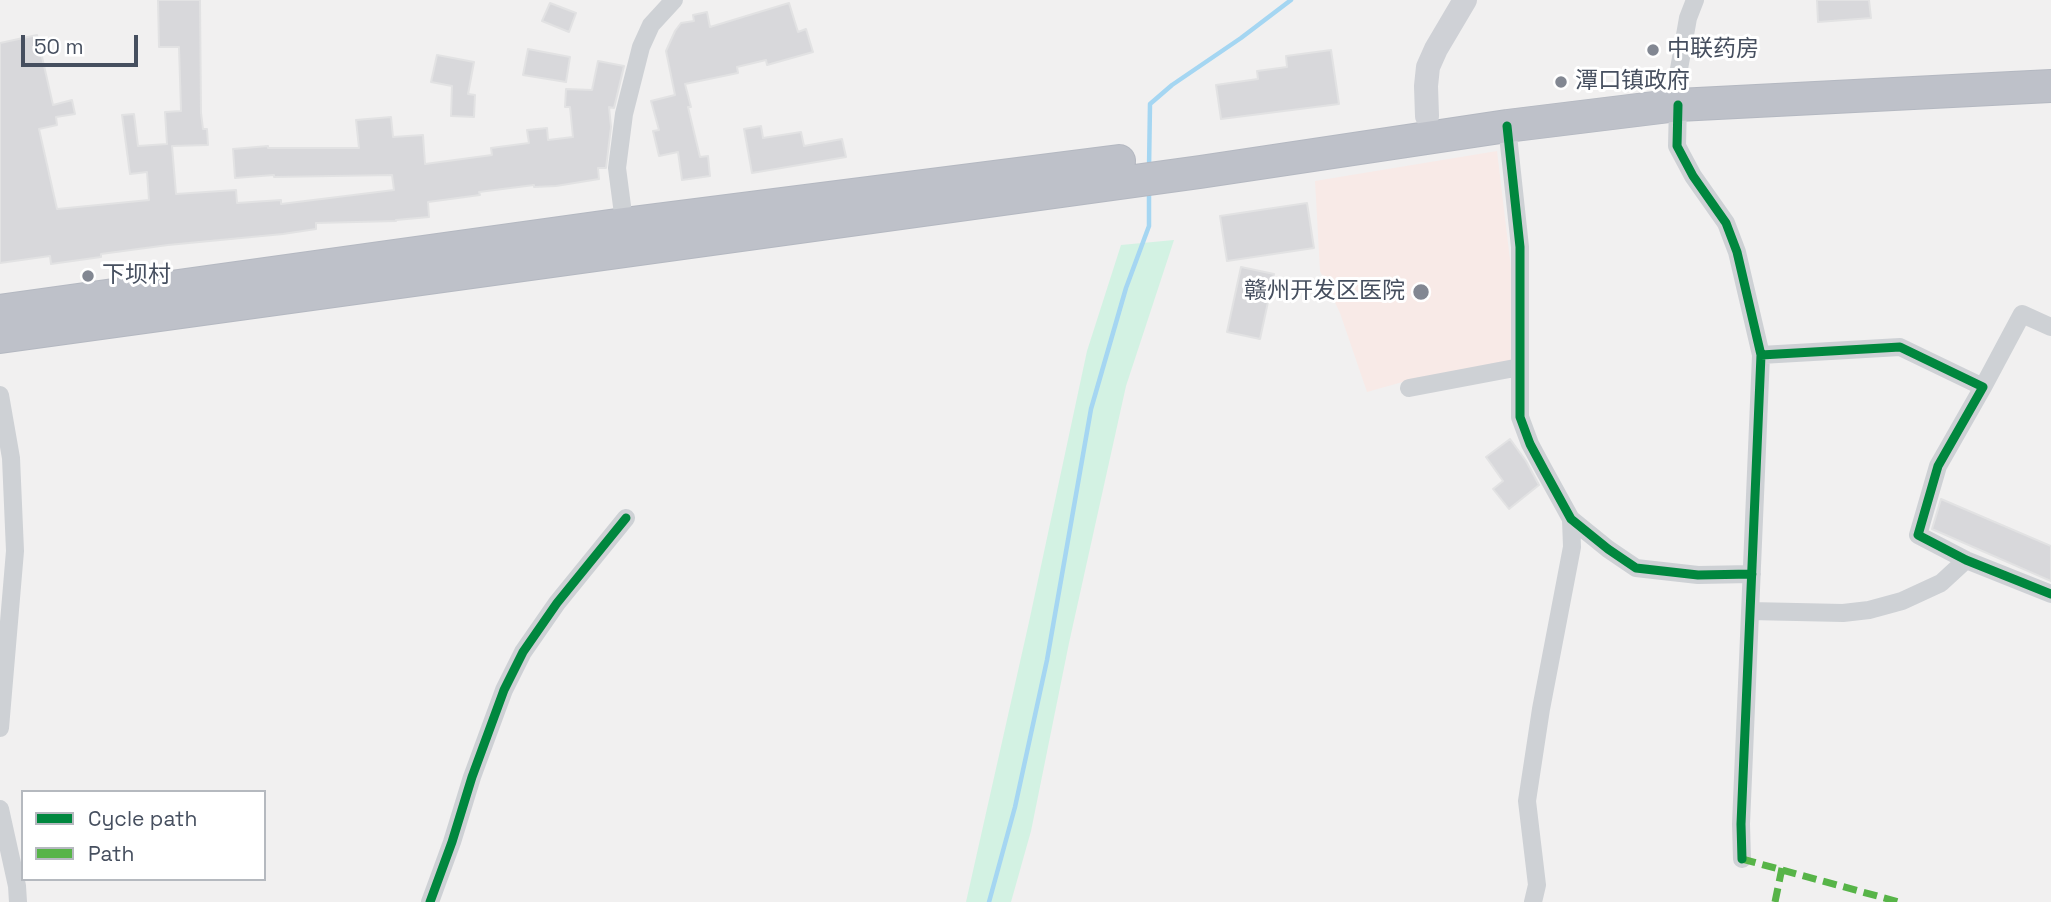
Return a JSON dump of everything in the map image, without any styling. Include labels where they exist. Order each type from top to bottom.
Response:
[{"type":"highway","points":[[1211,160],[1427,116],[1507,104],[1677,96],[2051,71]]},
{"type":"highway","points":[[0,311],[627,237],[1211,160],[1507,126],[1677,96],[2051,86]]},
{"type":"highway","points":[[0,337],[627,237]]},
{"type":"street","points":[[627,237],[617,168],[624,114],[641,47],[652,25],[674,0]]},
{"type":"street","points":[[1427,116],[1428,67],[1465,0]]},
{"type":"street","points":[[1695,0],[1688,18],[1677,96],[1677,146],[1693,176],[1726,223],[1737,252],[1761,355],[1741,824],[1742,859]]},
{"type":"street","points":[[1507,126],[1520,247],[1520,416],[1530,444],[1571,519],[1636,568],[1698,575],[1752,574]]},
{"type":"street","points":[[2051,327],[2022,314],[1938,466],[1918,535],[1966,560],[2051,594]]},
{"type":"street","points":[[1761,355],[1900,347],[1983,387]]},
{"type":"street","points":[[1409,388],[1520,367]]},
{"type":"street","points":[[0,395],[11,458],[15,551],[0,728]]},
{"type":"street","points":[[430,902],[504,690],[523,652],[557,603],[625,517]]},
{"type":"street","points":[[1533,902],[1537,885],[1527,801],[1572,547],[1571,519]]},
{"type":"street","points":[[1750,611],[1843,613],[1869,610],[1902,601],[1941,583],[1966,560]]},
{"type":"street","points":[[0,810],[18,902]]},
{"type":"shaded area","name":"赣州开发区医院","points":[[1497,151],[1511,268],[1513,358],[1509,365],[1406,381],[1367,392],[1340,313],[1320,271],[1315,181]]},
{"type":"green space","points":[[1174,240],[1126,386],[1031,831],[1011,902],[966,902],[1087,351],[1121,245]]},
{"type":"building","points":[[158,0],[200,0],[201,113],[203,129],[207,129],[208,145],[172,146],[176,194],[236,190],[237,203],[281,200],[281,204],[394,190],[392,175],[274,175],[235,178],[233,149],[268,146],[359,148],[356,120],[391,117],[393,137],[423,135],[425,164],[492,155],[491,148],[529,143],[527,130],[547,128],[548,140],[573,137],[570,107],[565,107],[566,89],[592,90],[598,61],[624,66],[614,108],[609,107],[611,127],[606,168],[598,168],[599,179],[556,186],[534,185],[479,192],[480,195],[428,202],[429,217],[396,221],[316,223],[316,229],[168,245],[51,264],[50,256],[0,263],[0,43],[37,35],[53,105],[72,100],[75,114],[56,117],[57,125],[39,129],[57,209],[149,200],[147,172],[130,174],[122,115],[134,114],[138,146],[167,144],[165,112],[181,111],[179,47],[159,47]]},
{"type":"building","points":[[1817,0],[1869,0],[1871,18],[1818,22]]},
{"type":"building","points":[[550,3],[576,13],[569,32],[542,21]]},
{"type":"building","points":[[789,3],[798,32],[806,29],[813,52],[767,65],[766,60],[737,67],[738,73],[685,84],[700,157],[708,156],[710,176],[682,180],[678,152],[659,156],[653,131],[659,130],[651,101],[675,95],[666,51],[675,31],[681,23],[694,21],[693,15],[707,12],[710,27]]},
{"type":"building","points":[[528,49],[570,57],[566,82],[523,75]]},
{"type":"building","points":[[1331,50],[1339,104],[1221,119],[1216,85],[1258,79],[1257,71],[1287,67],[1286,56]]},
{"type":"building","points":[[437,55],[474,62],[468,94],[475,95],[474,117],[451,116],[452,86],[431,82]]},
{"type":"building","points":[[761,126],[763,138],[801,132],[804,146],[842,139],[846,157],[752,173],[744,129]]},
{"type":"building","points":[[1307,203],[1314,248],[1227,261],[1220,216]]},
{"type":"building","points":[[1241,267],[1274,274],[1260,339],[1227,332]]},
{"type":"building","points":[[1510,439],[1539,485],[1509,509],[1493,489],[1503,481],[1486,457]]},
{"type":"building","points":[[1941,499],[2051,546],[2051,581],[1932,529]]},
{"type":"waterway","points":[[1149,169],[1150,104],[1172,85],[1291,0]]},
{"type":"waterway","points":[[989,902],[1015,807],[1047,660],[1091,409],[1126,288],[1149,226],[1149,192]]},
{"type":"marked path","points":[[1742,859],[1899,902]]},
{"type":"marked path","points":[[1775,902],[1782,868]]},
{"type":"cycle path","points":[[1678,105],[1677,146],[1693,176],[1726,223],[1737,252],[1761,355],[1741,824],[1742,859]]},
{"type":"cycle path","points":[[1507,126],[1520,247],[1520,417],[1544,470],[1571,519],[1636,568],[1698,575],[1752,574]]},
{"type":"cycle path","points":[[1761,355],[1900,347],[1983,387],[1938,466],[1918,535],[1966,560],[2051,594]]},
{"type":"cycle path","points":[[430,902],[504,690],[523,652],[557,603],[626,518]]},
{"type":"place","name":"中联药房","points":[[1653,50]]},
{"type":"place","name":"潭口镇政府","points":[[1561,82]]},
{"type":"place","name":"下坝村","points":[[88,276]]},
{"type":"place","name":"赣州开发区医院","points":[[1421,292]]}]
